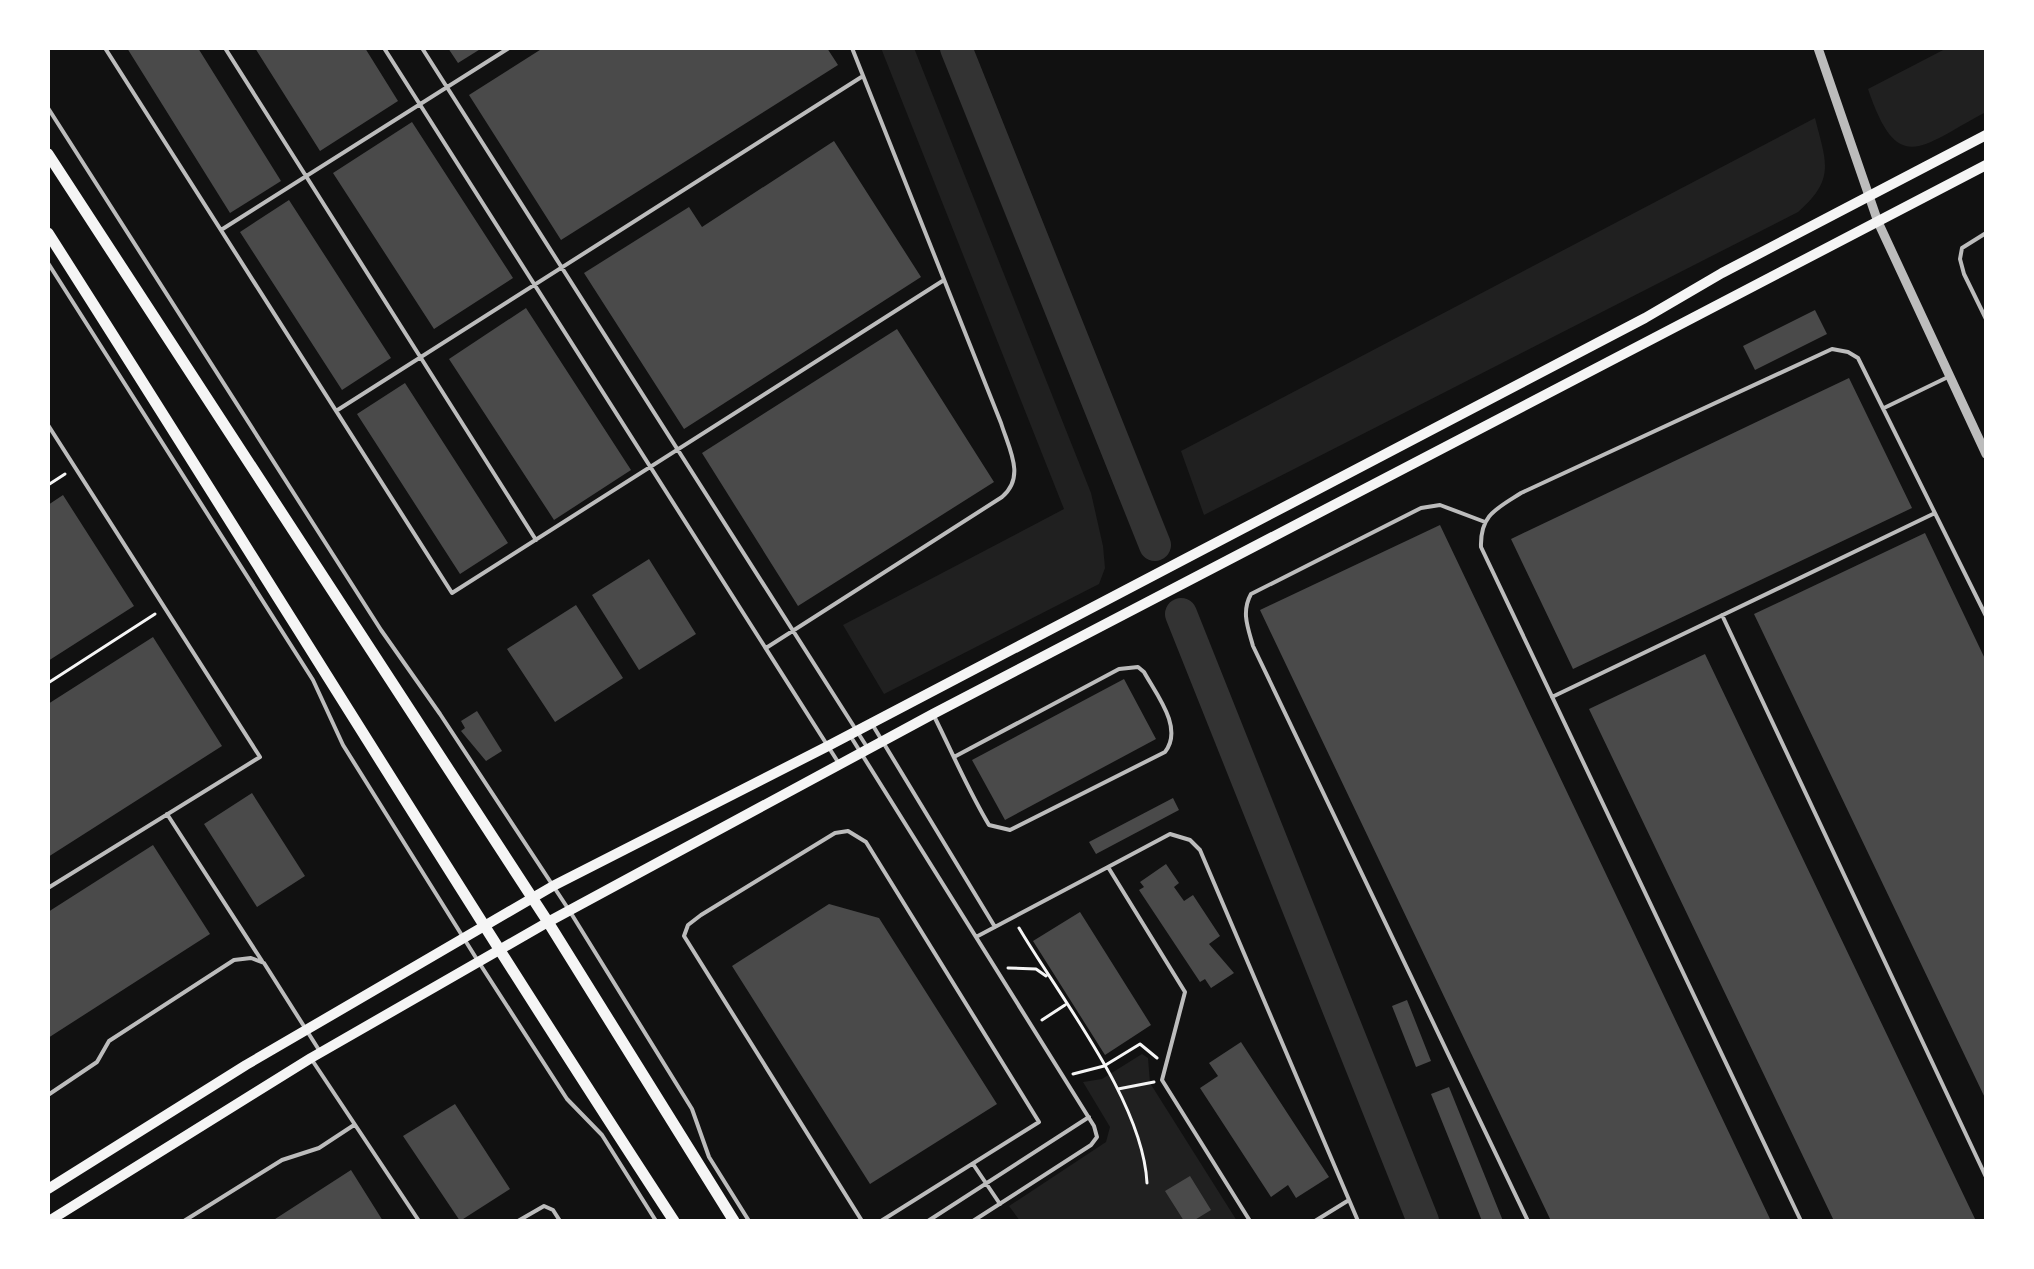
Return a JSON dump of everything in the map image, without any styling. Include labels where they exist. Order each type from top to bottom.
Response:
[{"type":"main road","points":[[48,1189],[306,1030],[553,886],[872,724],[1986,135]]},
{"type":"main road","points":[[48,154],[533,898],[734,1221]]},
{"type":"main road","points":[[49,1221],[316,1055],[569,910],[933,714],[1986,165]]},
{"type":"main road","points":[[48,233],[229,516],[483,928],[674,1221]]},
{"type":"street","points":[[1818,48],[1878,222],[1986,454]]},
{"type":"lane","points":[[105,48],[452,593],[944,280]]},
{"type":"lane","points":[[225,48],[536,540]]},
{"type":"lane","points":[[384,48],[840,764]]},
{"type":"lane","points":[[422,48],[793,631],[976,937],[1089,1117],[1097,1137],[1091,1145],[973,1221]]},
{"type":"lane","points":[[221,230],[509,48]]},
{"type":"lane","points":[[766,648],[1012,489],[1015,466],[852,48]]},
{"type":"lane","points":[[336,411],[863,76]]},
{"type":"lane","points":[[48,108],[381,630],[569,910],[692,1109],[709,1157],[749,1221]]},
{"type":"lane","points":[[1986,233],[1962,248],[1960,259],[1986,319]]},
{"type":"lane","points":[[48,263],[313,680],[343,745],[464,939],[567,1099],[602,1135],[656,1221]]},
{"type":"lane","points":[[1801,1221],[1481,547],[1480,528],[1490,514],[1521,493],[1832,349],[1858,358],[1986,616]]},
{"type":"lane","points":[[1883,409],[1950,376]]},
{"type":"lane","points":[[48,425],[260,757],[48,888]]},
{"type":"lane","points":[[1485,522],[1440,505],[1421,508],[1251,594],[1246,604],[1246,620],[1253,646],[1528,1221]]},
{"type":"lane","points":[[1552,697],[1935,513]]},
{"type":"lane","points":[[1722,615],[1986,1177]]},
{"type":"lane","points":[[933,714],[954,757],[989,825],[1010,830],[1165,752],[1173,736],[1171,723],[1144,672],[1129,667],[1119,669],[954,757]]},
{"type":"lane","points":[[872,724],[995,927]]},
{"type":"lane","points":[[167,814],[306,1030],[354,1125],[419,1221]]},
{"type":"lane","points":[[862,1221],[684,936],[688,925],[701,915],[835,833],[848,831],[866,842],[1039,1122],[881,1221]]},
{"type":"lane","points":[[976,937],[1170,834],[1190,840],[1200,850],[1358,1221]]},
{"type":"lane","points":[[1108,867],[1185,992],[1162,1080],[1250,1221]]},
{"type":"lane","points":[[48,1095],[97,1062],[109,1041],[234,960],[251,958],[264,963]]},
{"type":"lane","points":[[928,1221],[1089,1117]]},
{"type":"lane","points":[[184,1221],[282,1160],[319,1148],[354,1125]]},
{"type":"lane","points":[[973,1164],[1000,1204]]},
{"type":"lane","points":[[1315,1221],[1349,1200]]},
{"type":"lane","points":[[518,1221],[544,1206],[553,1210],[560,1221]]},
{"type":"lane","points":[[982,1215],[985,1221]]},
{"type":"path","points":[[48,485],[75,468]]},
{"type":"path","points":[[48,683],[165,608]]},
{"type":"path","points":[[1013,918],[1118,1089],[1137,1129],[1147,1183]]},
{"type":"path","points":[[997,970],[1019,966],[1036,969],[1048,977]]},
{"type":"path","points":[[1032,1026],[1065,1005]]},
{"type":"path","points":[[1063,1077],[1104,1066],[1140,1044],[1165,1066]]},
{"type":"path","points":[[1118,1089],[1162,1080]]},
{"type":"shaded area","points":[[881,48],[914,48],[1091,493],[1105,568],[1099,584],[884,694],[843,625],[1064,509]]},
{"type":"shaded area","points":[[1947,48],[1986,48],[1986,112],[1928,143],[1914,147],[1901,144],[1890,135],[1879,117],[1868,89]]},
{"type":"shaded area","points":[[1815,118],[1825,169],[1818,190],[1798,212],[1204,515],[1181,451]]},
{"type":"shaded area","points":[[1142,1054],[1148,1058],[1150,1083],[1237,1221],[1020,1221],[1009,1206],[1106,1142],[1110,1127],[1083,1082],[1102,1079]]},
{"type":"building","points":[[127,48],[198,48],[281,181],[230,213]]},
{"type":"building","points":[[255,48],[365,48],[398,101],[320,151]]},
{"type":"building","points":[[448,48],[482,48],[458,63]]},
{"type":"building","points":[[543,48],[827,48],[838,65],[561,240],[469,95]]},
{"type":"building","points":[[412,122],[513,278],[434,329],[333,173]]},
{"type":"building","points":[[834,141],[921,277],[684,429],[584,273],[689,207],[702,227]]},
{"type":"building","points":[[289,200],[391,358],[342,390],[240,232]]},
{"type":"building","points":[[526,308],[631,470],[554,520],[449,359]]},
{"type":"building","points":[[1815,310],[1827,334],[1755,370],[1743,346]]},
{"type":"building","points":[[897,329],[994,482],[798,606],[702,453]]},
{"type":"building","points":[[1849,378],[1912,508],[1573,669],[1511,539]]},
{"type":"building","points":[[405,383],[508,543],[460,574],[357,414]]},
{"type":"building","points":[[63,495],[134,606],[48,661],[48,505]]},
{"type":"building","points":[[1440,525],[1771,1221],[1551,1221],[1260,610]]},
{"type":"building","points":[[1925,533],[1986,661],[1986,1100],[1754,614]]},
{"type":"building","points":[[649,559],[696,634],[639,670],[592,595]]},
{"type":"building","points":[[576,605],[623,678],[555,722],[507,649]]},
{"type":"building","points":[[153,637],[222,746],[48,857],[48,704]]},
{"type":"building","points":[[1705,654],[1976,1221],[1834,1221],[1589,709]]},
{"type":"building","points":[[1124,679],[1156,739],[1005,820],[972,760]]},
{"type":"building","points":[[477,711],[502,751],[486,761],[461,731],[465,728],[461,721]]},
{"type":"building","points":[[252,793],[305,876],[257,907],[204,824]]},
{"type":"building","points":[[1173,798],[1179,810],[1096,854],[1089,842]]},
{"type":"building","points":[[153,845],[210,934],[48,1038],[48,912]]},
{"type":"building","points":[[1166,864],[1179,883],[1174,887],[1184,901],[1193,895],[1220,936],[1209,944],[1234,973],[1211,988],[1205,979],[1200,982],[1139,890],[1144,887],[1140,882]]},
{"type":"building","points":[[829,904],[879,918],[997,1104],[870,1184],[732,966]]},
{"type":"building","points":[[1080,912],[1151,1025],[1105,1055],[1033,941]]},
{"type":"building","points":[[1407,1000],[1431,1061],[1416,1067],[1392,1006]]},
{"type":"building","points":[[1241,1042],[1329,1177],[1296,1198],[1288,1185],[1271,1197],[1200,1088],[1218,1076],[1209,1063]]},
{"type":"building","points":[[1449,1087],[1503,1221],[1482,1221],[1431,1094]]},
{"type":"building","points":[[455,1104],[510,1189],[460,1221],[403,1136]]},
{"type":"building","points":[[351,1170],[383,1221],[272,1221]]},
{"type":"building","points":[[1190,1176],[1211,1210],[1193,1221],[1184,1221],[1165,1191]]},
{"type":"waterway","points":[[956,48],[1155,545]]},
{"type":"waterway","points":[[1181,614],[1423,1221]]}]
